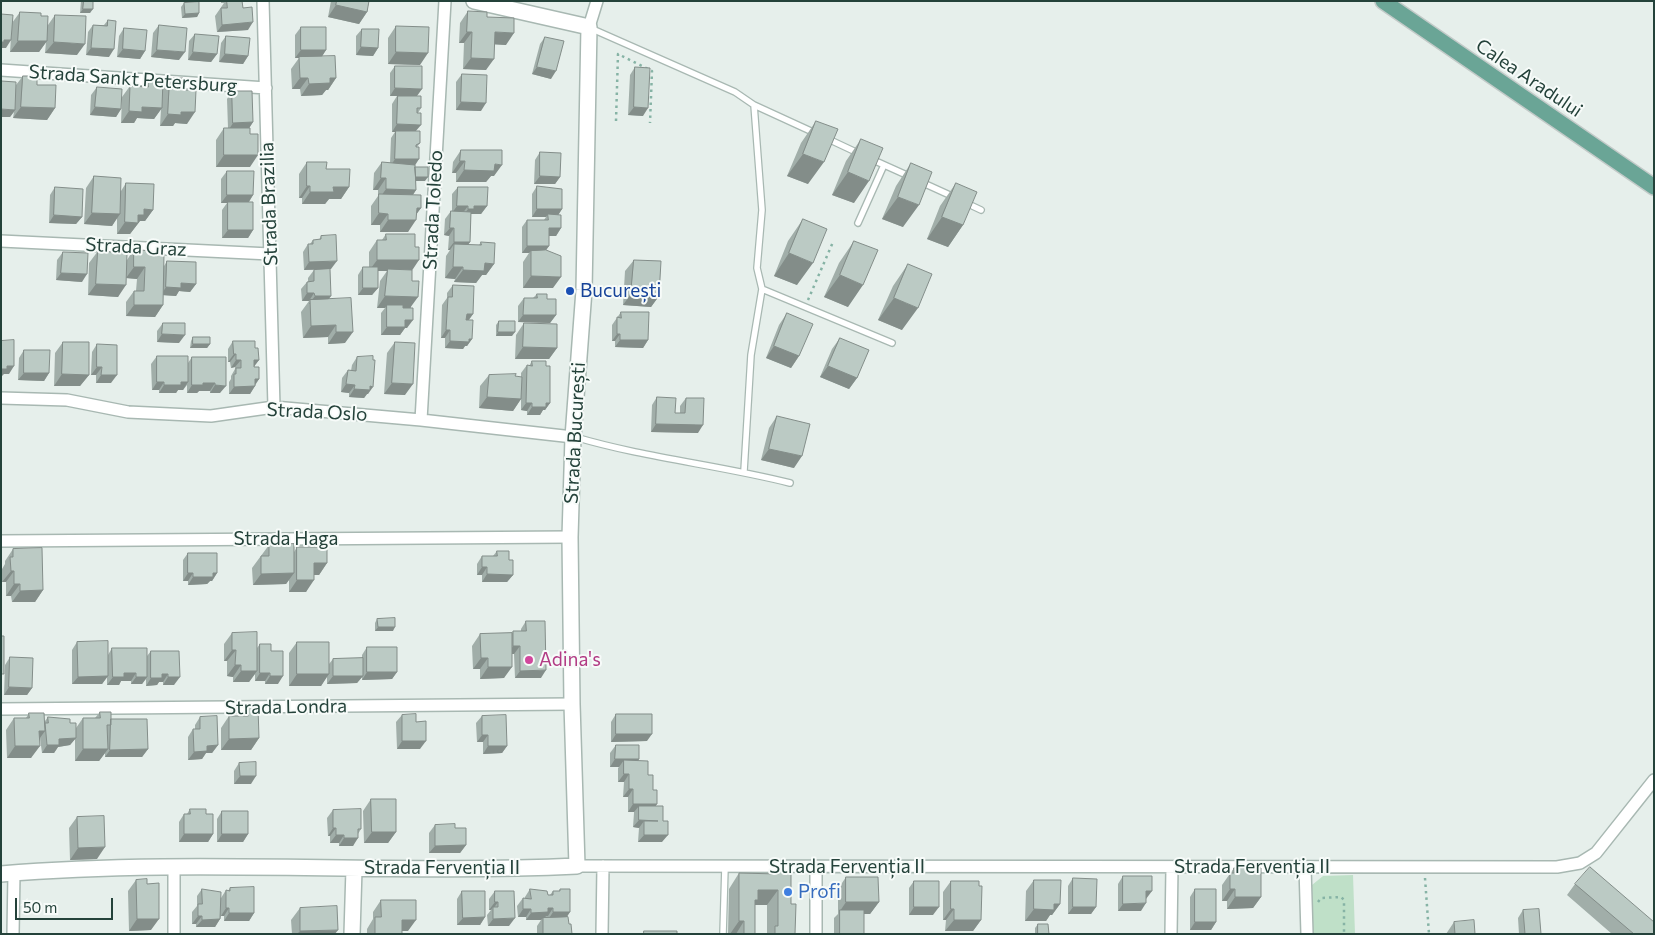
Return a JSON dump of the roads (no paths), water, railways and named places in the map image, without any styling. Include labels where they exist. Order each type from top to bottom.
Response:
[{"type":"main road","name":"Calea Aradului","points":[[1383,1],[1654,187]]},
{"type":"street","name":"Strada Brazilia","points":[[263,1],[274,407]]},
{"type":"street","name":"Strada Toledo","points":[[421,420],[445,1]]},
{"type":"street","points":[[474,1],[589,27]]},
{"type":"street","name":"Strada București","points":[[577,866],[572,704],[570,537],[573,437],[584,290],[589,27],[598,1]]},
{"type":"street","name":"Strada Sankt Petersburg","points":[[1,70],[266,88]]},
{"type":"street","name":"Strada Graz","points":[[1,241],[270,254]]},
{"type":"street","name":"Strada Oslo","points":[[1,398],[67,400],[128,412],[211,416],[274,407],[421,420],[573,437]]},
{"type":"street","name":"Strada Haga","points":[[1,541],[570,537]]},
{"type":"street","name":"Strada Londra","points":[[1,709],[572,704]]},
{"type":"street","name":"Strada Fervenția II","points":[[8,873],[174,867],[505,869],[577,866],[816,868],[1558,867],[1580,863],[1596,853],[1654,780]]},
{"type":"street","points":[[602,934],[604,866]]},
{"type":"street","points":[[174,867],[174,934]]},
{"type":"street","points":[[1171,934],[1172,867]]},
{"type":"street","points":[[1305,867],[1307,934]]},
{"type":"street","points":[[816,868],[816,934]]},
{"type":"street","points":[[352,934],[354,869]]},
{"type":"street","points":[[8,873],[14,934]]},
{"type":"lane","points":[[589,27],[735,92],[754,105],[981,210]]},
{"type":"lane","points":[[744,471],[751,355],[762,289],[757,268],[762,210],[754,105]]},
{"type":"lane","points":[[858,223],[884,165]]},
{"type":"lane","points":[[762,289],[892,343]]},
{"type":"lane","points":[[573,437],[604,446],[726,471],[744,471],[790,483]]},
{"type":"lane","points":[[723,934],[725,867]]},
{"type":"place","name":"București","points":[[570,291]]},
{"type":"place","name":"Adina's","points":[[529,660]]},
{"type":"place","name":"Profi","points":[[788,892]]}]
